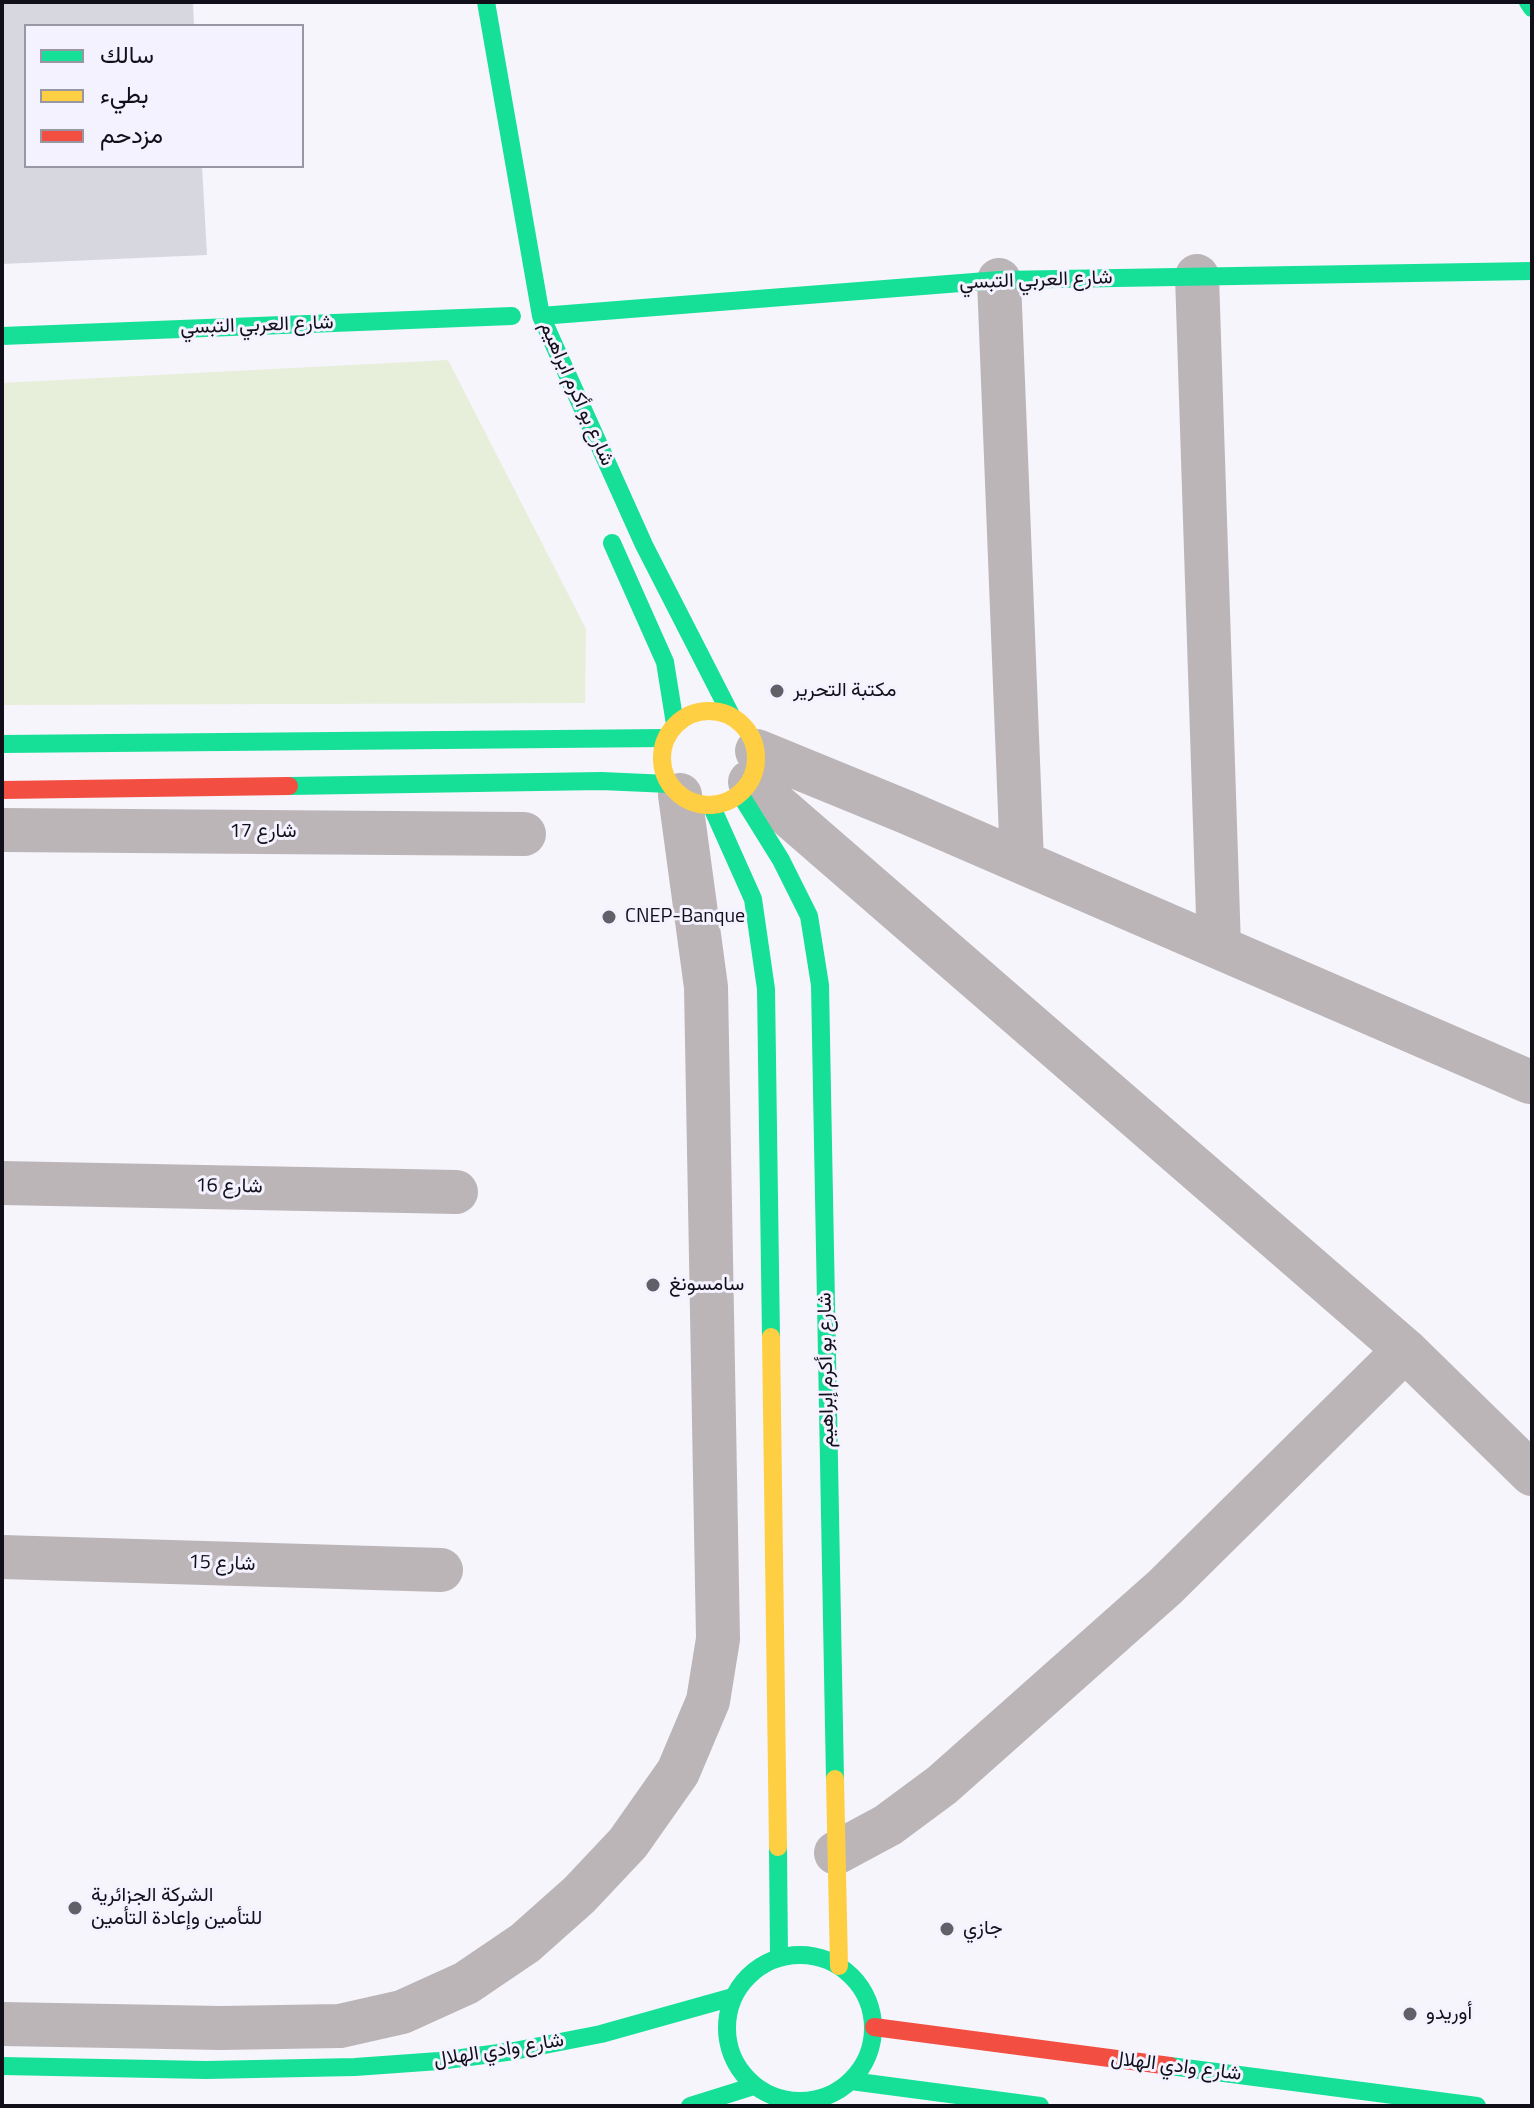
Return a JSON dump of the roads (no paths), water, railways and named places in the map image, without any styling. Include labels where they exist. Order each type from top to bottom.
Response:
[{"type":"main road","name":"شارع بو أكرم ابراهيم","points":[[486,2],[541,316],[644,545],[731,715]]},
{"type":"main road","points":[[1528,2],[1532,8]]},
{"type":"main road","name":"شارع العربي التبسي","points":[[541,316],[999,280],[1532,271]]},
{"type":"main road","name":"شارع العربي التبسي","points":[[2,336],[513,316]]},
{"type":"main road","points":[[607,532],[665,662],[670,731],[662,753],[663,769],[687,795],[753,899],[766,989],[779,1957]]},
{"type":"main road","points":[[2,744],[670,731],[686,716],[716,710],[731,715],[743,724],[752,737],[749,776],[726,802],[601,781],[2,790]]},
{"type":"main road","name":"شارع بو أكرم إبراهيم","points":[[749,776],[781,860],[809,916],[820,985],[839,1966]]},
{"type":"main road","points":[[779,1957],[820,1957],[839,1966],[857,1981],[869,2003],[874,2027],[872,2047],[864,2066],[832,2100],[782,2103],[754,2086],[738,2067],[729,2045],[727,2021],[733,1997],[744,1980],[760,1966],[779,1957]]},
{"type":"main road","name":"شارع وادي الهلال","points":[[2,2066],[259,2069],[439,2061],[514,2051],[601,2034],[733,1997]]},
{"type":"main road","name":"شارع وادي الهلال","points":[[874,2027],[1477,2106]]},
{"type":"main road","points":[[851,2081],[1040,2106]]},
{"type":"main road","points":[[690,2106],[754,2086]]},
{"type":"street","points":[[1197,276],[1219,947]]},
{"type":"street","points":[[999,280],[1022,862]]},
{"type":"street","points":[[749,776],[1022,862],[1530,1082]]},
{"type":"street","points":[[749,776],[1405,1350],[1532,1474]]},
{"type":"street","name":"شارع وادي الهلال","points":[[2,2024],[162,2028],[340,2026],[402,2012],[466,1983],[525,1943],[579,1895],[628,1843],[678,1772],[708,1701],[718,1639],[706,987],[687,795]]},
{"type":"street","name":"شارع 17","points":[[2,830],[524,834]]},
{"type":"street","name":"شارع 16","points":[[2,1183],[456,1192]]},
{"type":"street","points":[[836,1853],[888,1825],[942,1785],[1165,1587],[1405,1350]]},
{"type":"street","name":"شارع 15","points":[[2,1557],[441,1570]]},
{"type":"street","name":"شارع وادي الهلال","points":[[162,2028],[259,2069],[340,2026]]},
{"type":"place","name":"مكتبة التحرير","points":[[777,691]]},
{"type":"place","name":"CNEP-Banque","points":[[609,917]]},
{"type":"place","name":"سامسونغ","points":[[653,1285]]},
{"type":"place","name":"الشركة الجزائرية للتأمين وإعادة التأمين","points":[[75,1908]]},
{"type":"place","name":"جازي","points":[[947,1929]]},
{"type":"place","name":"أوريدو","points":[[1410,2014]]}]
